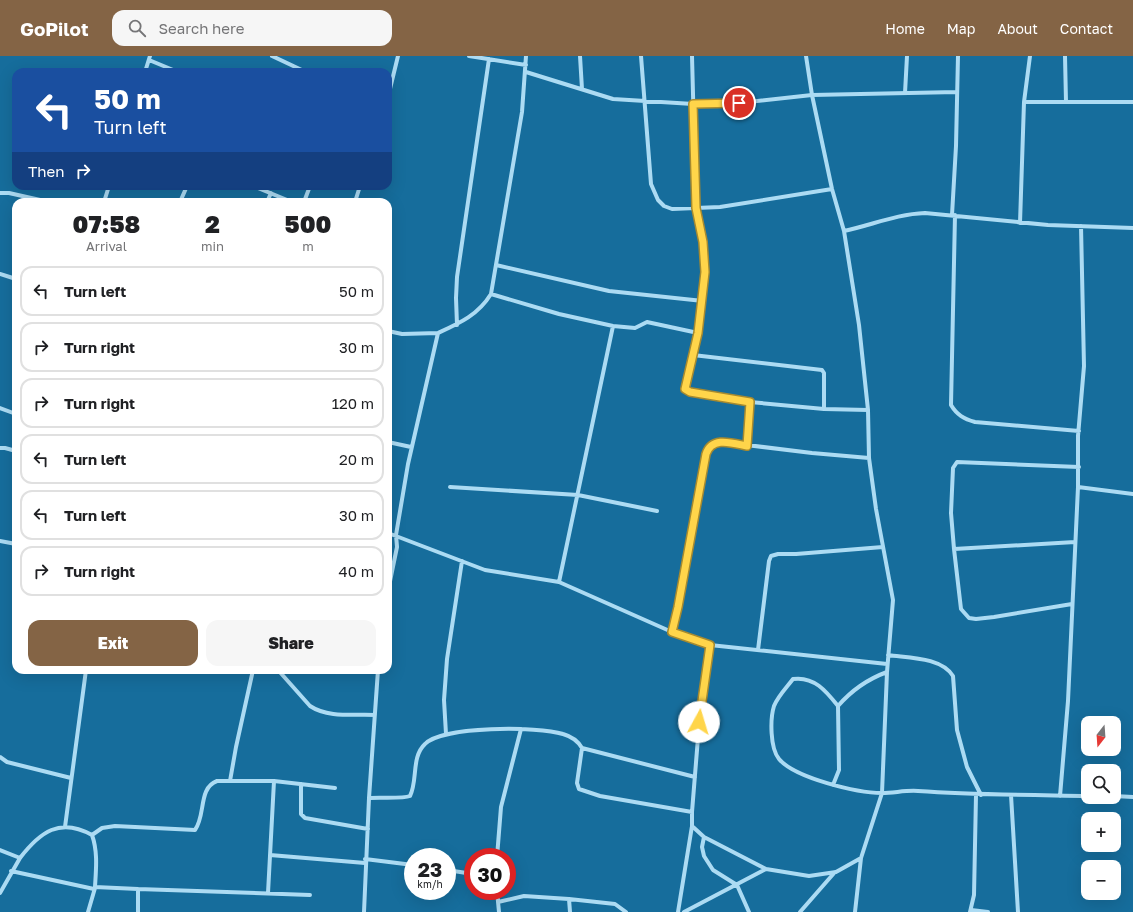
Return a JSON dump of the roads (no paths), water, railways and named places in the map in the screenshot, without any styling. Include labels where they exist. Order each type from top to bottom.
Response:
[{"type":"street","points":[[272,56],[298,68]]},
{"type":"street","points":[[392,81],[398,56]]},
{"type":"street","points":[[469,56],[526,65]]},
{"type":"street","points":[[392,332],[402,334],[438,333],[457,325],[481,309],[492,294],[522,112],[526,56]]},
{"type":"street","points":[[580,56],[582,89]]},
{"type":"street","points":[[641,56],[651,184],[654,193],[664,206],[696,208],[720,207],[832,189]]},
{"type":"street","points":[[692,56],[696,208],[705,258],[703,301],[698,333],[686,384],[687,392],[750,402],[824,409],[868,410]]},
{"type":"street","points":[[806,56],[812,95],[832,189],[844,230],[859,325],[868,410],[869,458],[893,600],[886,672],[882,793],[861,858],[855,912]]},
{"type":"street","points":[[905,93],[907,56]]},
{"type":"street","points":[[958,56],[953,215],[951,405],[962,418],[975,422],[1079,431]]},
{"type":"street","points":[[1020,223],[1024,102],[1030,56]]},
{"type":"street","points":[[1065,56],[1066,102]]},
{"type":"street","points":[[146,68],[149,58],[170,68]]},
{"type":"street","points":[[457,325],[457,277],[489,59]]},
{"type":"street","points":[[526,72],[613,99],[693,104],[739,103],[812,95],[957,92]]},
{"type":"street","points":[[1024,102],[1133,102]]},
{"type":"street","points":[[263,190],[283,198]]},
{"type":"street","points":[[0,193],[9,193],[31,198]]},
{"type":"street","points":[[269,198],[271,193]]},
{"type":"street","points":[[844,230],[870,225],[905,214],[953,215],[1020,223],[1133,228]]},
{"type":"street","points":[[1060,796],[1068,701],[1079,466],[1079,431],[1084,366],[1081,226]]},
{"type":"street","points":[[496,265],[609,291],[703,301]]},
{"type":"street","points":[[0,274],[12,278]]},
{"type":"street","points":[[492,294],[559,314],[614,326],[635,328],[647,322],[698,333]]},
{"type":"street","points":[[559,582],[614,326]]},
{"type":"street","points":[[392,571],[397,547],[396,535],[411,447],[438,333]]},
{"type":"street","points":[[693,355],[822,370],[824,373],[824,409]]},
{"type":"street","points":[[747,446],[750,402]]},
{"type":"street","points":[[0,408],[12,412]]},
{"type":"street","points":[[672,632],[708,446],[722,442],[747,446],[869,458]]},
{"type":"street","points":[[392,443],[411,447]]},
{"type":"street","points":[[0,448],[12,450]]},
{"type":"street","points":[[1072,604],[994,617],[969,618],[961,609],[950,513],[953,468],[957,462],[1079,466]]},
{"type":"street","points":[[450,487],[578,495],[657,511]]},
{"type":"street","points":[[1078,488],[1133,494]]},
{"type":"street","points":[[392,534],[485,570],[559,582],[672,632],[710,645],[887,664]]},
{"type":"street","points":[[0,541],[12,543]]},
{"type":"street","points":[[954,549],[1075,542]]},
{"type":"street","points":[[758,650],[769,560],[771,556],[778,554],[883,547]]},
{"type":"street","points":[[446,734],[444,700],[447,659],[462,561]]},
{"type":"street","points":[[678,912],[692,826],[700,713],[710,645]]},
{"type":"street","points":[[888,656],[928,661],[942,665],[950,670],[953,676],[957,730],[967,767],[979,795],[975,880],[971,911],[988,912]]},
{"type":"street","points":[[833,785],[839,770],[838,706],[848,695],[871,678],[886,672]]},
{"type":"street","points":[[64,827],[85,674]]},
{"type":"street","points":[[230,781],[252,674]]},
{"type":"street","points":[[282,674],[317,710],[327,714],[375,715]]},
{"type":"street","points":[[364,912],[365,861],[378,674]]},
{"type":"street","points":[[838,706],[812,680],[803,678],[793,679],[774,707],[771,734],[774,748],[779,759],[790,767],[833,785],[882,793],[916,791],[979,795],[1081,796]]},
{"type":"street","points":[[369,798],[389,796],[401,798],[410,796],[419,752],[430,739],[446,734],[509,728],[564,734],[579,743],[582,748],[577,783],[579,789],[600,796],[692,812]]},
{"type":"street","points":[[498,848],[501,807],[521,729]]},
{"type":"street","points":[[582,748],[695,777]]},
{"type":"street","points":[[0,758],[7,762],[71,778]]},
{"type":"street","points":[[92,835],[102,828],[115,826],[194,830],[199,825],[205,793],[210,784],[217,781],[274,781],[335,788]]},
{"type":"street","points":[[268,893],[274,781]]},
{"type":"street","points":[[301,784],[301,814],[305,818],[368,829]]},
{"type":"street","points":[[1011,795],[1018,912]]},
{"type":"street","points":[[1121,796],[1133,797]]},
{"type":"street","points":[[692,826],[704,837],[766,869],[809,876],[836,872]]},
{"type":"street","points":[[0,893],[11,871],[32,844],[56,828],[64,827],[81,829],[92,835],[95,844],[97,862],[95,888],[88,912]]},
{"type":"street","points":[[704,837],[702,847],[704,856],[713,870],[737,885],[749,912]]},
{"type":"street","points":[[0,850],[20,858]]},
{"type":"street","points":[[270,855],[404,864]]},
{"type":"street","points":[[800,912],[836,872],[861,858]]},
{"type":"street","points":[[684,912],[766,869]]},
{"type":"street","points":[[11,871],[95,888],[310,895]]},
{"type":"street","points":[[138,889],[138,912]]},
{"type":"street","points":[[499,912],[498,902],[524,896],[615,904],[626,912]]},
{"type":"street","points":[[569,899],[570,912]]}]
